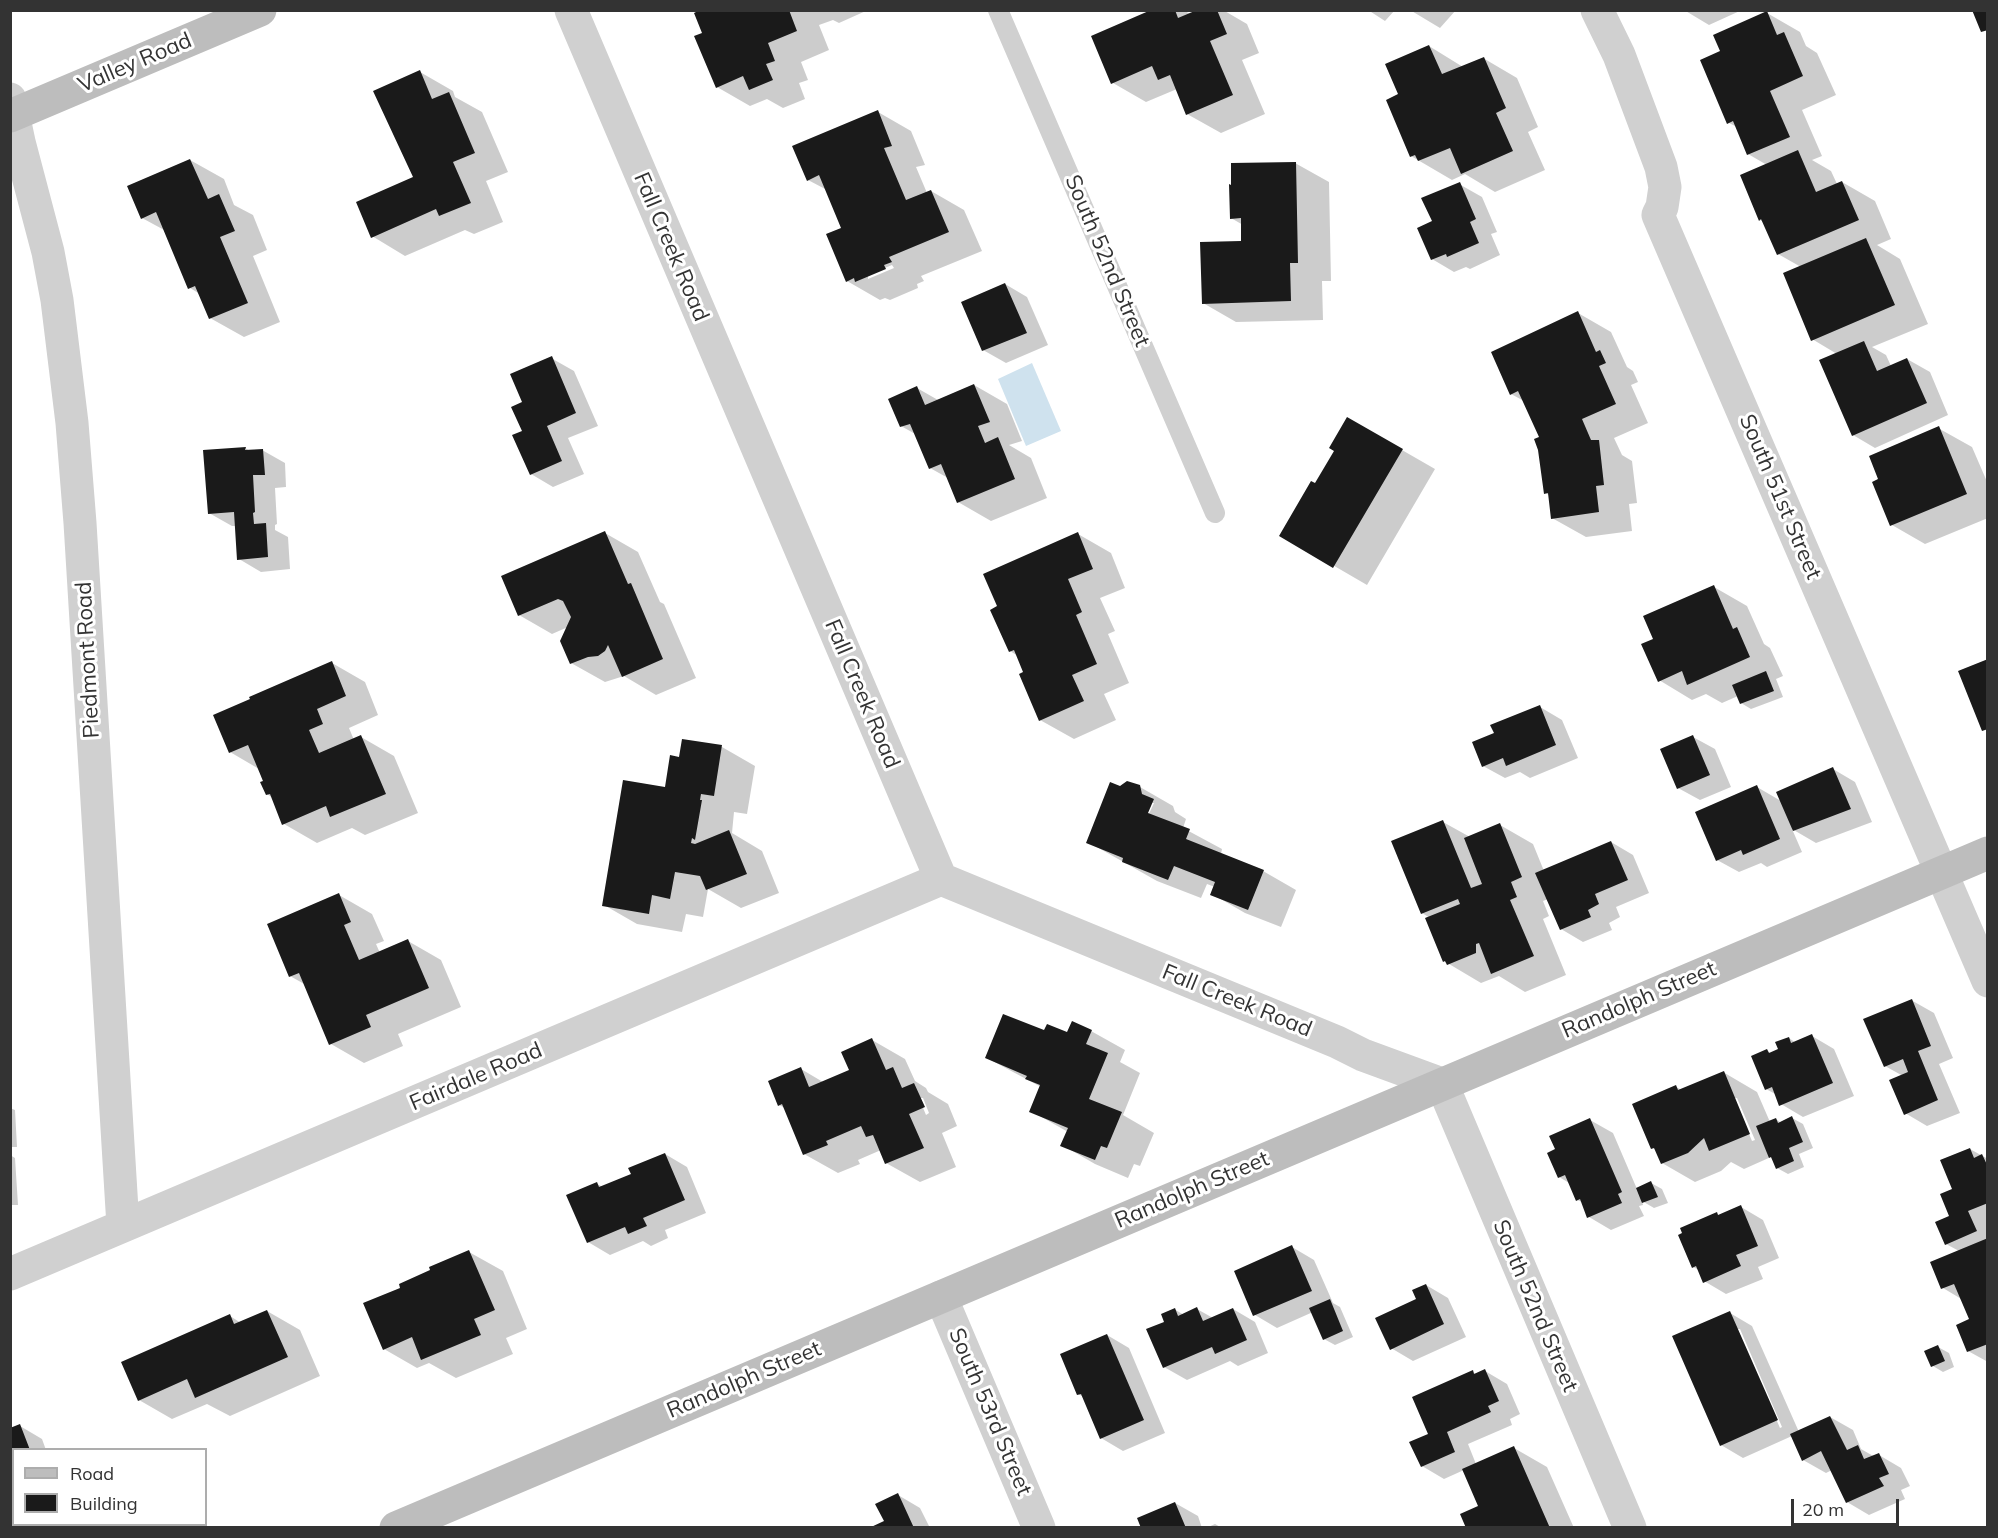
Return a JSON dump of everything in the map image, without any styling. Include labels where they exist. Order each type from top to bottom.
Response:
[{"type":"main road","name":"Valley Road","points":[[12,110],[260,10]]},
{"type":"main road","name":"Randolph Street","points":[[396,1527],[1988,853]]},
{"type":"street","name":"Fall Creek Road","points":[[571,10],[941,879],[1364,1055],[1442,1084]]},
{"type":"street","name":"South 51st Street","points":[[1597,10],[1619,55],[1661,167],[1665,187],[1658,216],[1988,981]]},
{"type":"street","name":"Piedmont Road","points":[[12,110],[55,290],[72,423],[123,1227]]},
{"type":"street","name":"Fairdale Road","points":[[10,1274],[941,879]]},
{"type":"street","name":"South 52nd Street","points":[[1442,1084],[1630,1527]]},
{"type":"street","name":"South 53rd Street","points":[[941,1297],[1039,1527]]},
{"type":"lane","name":"South 52nd Street","points":[[998,10],[1215,513]]},
{"type":"water","points":[[1032,363],[1061,431],[1026,446],[998,379]]},
{"type":"building","points":[[700,10],[789,10],[797,31],[768,43],[775,61],[766,64],[773,80],[749,90],[743,76],[716,88],[694,36],[702,33],[694,13]]},
{"type":"building","points":[[1151,10],[1175,10],[1178,18],[1197,10],[1217,10],[1227,34],[1210,41],[1233,95],[1186,115],[1170,75],[1158,80],[1152,66],[1111,84],[1091,36]]},
{"type":"building","points":[[1972,10],[1988,10],[1988,30],[1981,32]]},
{"type":"building","points":[[1767,11],[1777,35],[1784,32],[1803,76],[1770,91],[1790,137],[1747,155],[1733,121],[1727,124],[1700,60],[1720,51],[1713,35]]},
{"type":"building","points":[[1429,45],[1442,74],[1484,57],[1506,108],[1496,113],[1513,151],[1461,174],[1450,148],[1418,161],[1415,155],[1410,157],[1386,100],[1398,94],[1385,64]]},
{"type":"building","points":[[420,70],[432,99],[449,92],[475,153],[453,162],[471,203],[439,216],[436,209],[371,238],[356,202],[413,177],[373,91]]},
{"type":"building","points":[[878,110],[892,146],[884,148],[906,200],[931,190],[949,232],[889,257],[892,262],[884,265],[886,269],[855,282],[854,278],[846,282],[826,234],[841,228],[819,175],[807,181],[792,146]]},
{"type":"building","points":[[1798,150],[1816,192],[1842,181],[1859,220],[1777,255],[1761,219],[1759,221],[1740,175]]},
{"type":"building","points":[[190,159],[208,199],[219,194],[235,231],[220,237],[248,303],[209,319],[195,286],[188,289],[156,212],[141,219],[127,186]]},
{"type":"building","points":[[1296,162],[1298,263],[1290,263],[1291,301],[1202,304],[1200,242],[1241,241],[1241,218],[1230,219],[1231,163]]},
{"type":"building","points":[[1460,182],[1476,219],[1470,222],[1479,243],[1447,257],[1446,254],[1431,260],[1417,228],[1432,221],[1421,198]]},
{"type":"building","points":[[1866,238],[1895,305],[1811,341],[1783,273]]},
{"type":"building","points":[[1005,283],[1027,333],[982,351],[961,302]]},
{"type":"building","points":[[1578,311],[1596,352],[1600,350],[1606,363],[1599,366],[1616,404],[1582,419],[1591,440],[1599,440],[1604,485],[1596,486],[1599,512],[1551,519],[1548,493],[1544,494],[1538,450],[1534,439],[1539,437],[1518,391],[1510,395],[1491,352]]},
{"type":"building","points":[[1864,341],[1877,371],[1907,358],[1927,403],[1852,436],[1819,360]]},
{"type":"building","points":[[552,356],[576,413],[547,426],[562,461],[530,475],[512,435],[522,431],[511,407],[522,402],[510,374]]},
{"type":"building","points":[[974,384],[990,422],[978,426],[985,443],[998,437],[1015,479],[957,503],[941,464],[929,469],[910,424],[900,427],[888,399],[917,386],[925,405]]},
{"type":"building","points":[[1347,417],[1403,449],[1333,568],[1279,536],[1311,481],[1315,483],[1334,451],[1329,448]]},
{"type":"building","points":[[1939,426],[1967,494],[1890,526],[1872,482],[1878,479],[1869,456]]},
{"type":"building","points":[[246,447],[245,450],[263,449],[265,475],[253,475],[255,512],[253,513],[254,524],[266,523],[268,557],[237,560],[234,512],[208,514],[203,450]]},
{"type":"building","points":[[605,531],[628,584],[631,583],[663,659],[622,677],[608,645],[605,651],[598,656],[570,664],[560,641],[571,617],[563,601],[558,599],[518,616],[501,576]]},
{"type":"building","points":[[1078,532],[1093,569],[1068,579],[1082,612],[1076,615],[1097,664],[1072,675],[1084,701],[1039,721],[1019,674],[1023,672],[1014,650],[1009,652],[990,610],[997,606],[983,574]]},
{"type":"building","points":[[1714,585],[1733,629],[1737,627],[1750,657],[1687,685],[1682,671],[1658,682],[1641,644],[1653,639],[1643,616]]},
{"type":"building","points":[[1988,659],[1988,729],[1982,731],[1958,671]]},
{"type":"building","points":[[332,661],[346,696],[317,709],[323,724],[309,730],[319,753],[361,735],[386,794],[330,817],[326,806],[282,825],[270,794],[266,795],[260,782],[263,781],[248,745],[229,753],[213,715]]},
{"type":"building","points":[[1766,671],[1774,691],[1740,704],[1732,685]]},
{"type":"building","points":[[1540,705],[1556,745],[1506,766],[1503,758],[1482,767],[1472,742],[1494,733],[1490,725]]},
{"type":"building","points":[[1693,735],[1710,775],[1677,789],[1660,749]]},
{"type":"building","points":[[682,739],[722,745],[714,796],[701,794],[695,840],[692,838],[691,843],[695,844],[729,830],[747,874],[706,890],[700,876],[675,872],[670,899],[652,895],[649,914],[602,906],[623,780],[665,787],[670,755],[679,757]]},
{"type":"building","points":[[1833,767],[1851,809],[1793,831],[1776,792]]},
{"type":"building","points":[[1127,781],[1140,785],[1142,794],[1154,799],[1148,813],[1190,829],[1186,839],[1264,870],[1248,910],[1210,895],[1215,882],[1174,866],[1168,880],[1122,862],[1123,858],[1086,843],[1110,782],[1120,786]]},
{"type":"building","points":[[1757,785],[1780,839],[1743,855],[1741,850],[1716,861],[1695,812]]},
{"type":"building","points":[[1443,820],[1471,888],[1482,884],[1464,838],[1500,823],[1522,877],[1511,882],[1517,897],[1510,900],[1534,956],[1491,974],[1479,943],[1476,944],[1476,953],[1447,965],[1445,961],[1443,962],[1425,918],[1460,904],[1458,899],[1421,914],[1391,841]]},
{"type":"building","points":[[1611,841],[1628,880],[1595,894],[1599,904],[1588,910],[1591,917],[1560,930],[1535,873]]},
{"type":"building","points":[[339,893],[351,922],[344,925],[359,960],[408,939],[429,988],[366,1015],[371,1027],[329,1045],[299,973],[289,977],[267,924]]},
{"type":"building","points":[[1912,999],[1931,1046],[1918,1051],[1938,1100],[1904,1115],[1889,1080],[1908,1072],[1903,1059],[1884,1067],[1863,1019]]},
{"type":"building","points":[[1003,1014],[1044,1030],[1047,1024],[1067,1032],[1072,1021],[1092,1030],[1086,1044],[1108,1053],[1089,1099],[1122,1112],[1107,1148],[1101,1146],[1095,1160],[1060,1146],[1068,1128],[1029,1112],[1040,1085],[1025,1079],[1027,1076],[985,1058]]},
{"type":"building","points":[[1812,1034],[1833,1083],[1779,1106],[1772,1087],[1765,1090],[1751,1056],[1767,1049],[1769,1053],[1778,1049],[1775,1042],[1789,1037],[1791,1043]]},
{"type":"building","points":[[872,1038],[886,1070],[893,1067],[902,1088],[914,1083],[925,1107],[909,1114],[924,1148],[885,1164],[873,1135],[866,1137],[861,1126],[826,1141],[828,1145],[803,1155],[782,1104],[778,1106],[768,1081],[801,1067],[809,1087],[849,1070],[841,1052]]},
{"type":"building","points":[[1724,1071],[1750,1134],[1709,1151],[1704,1138],[1688,1153],[1661,1164],[1654,1148],[1651,1149],[1632,1104],[1676,1085],[1678,1090]]},
{"type":"building","points":[[1792,1116],[1803,1142],[1789,1148],[1794,1161],[1776,1169],[1756,1126],[1776,1118],[1778,1123]]},
{"type":"building","points":[[1590,1118],[1622,1192],[1618,1194],[1622,1203],[1587,1218],[1580,1199],[1576,1201],[1565,1175],[1558,1178],[1547,1153],[1555,1149],[1549,1136]]},
{"type":"building","points":[[1970,1148],[1974,1158],[1982,1154],[1988,1167],[1988,1203],[1968,1211],[1977,1231],[1945,1245],[1935,1222],[1949,1216],[1940,1194],[1952,1189],[1940,1160]]},
{"type":"building","points":[[665,1153],[685,1200],[643,1218],[647,1226],[628,1234],[625,1227],[587,1243],[566,1195],[597,1182],[599,1187],[631,1174],[628,1168]]},
{"type":"building","points":[[1651,1181],[1658,1197],[1642,1203],[1636,1188]]},
{"type":"building","points":[[1741,1205],[1758,1246],[1736,1255],[1741,1266],[1703,1283],[1696,1266],[1692,1268],[1678,1235],[1682,1233],[1680,1228],[1717,1212],[1718,1215]]},
{"type":"building","points":[[1988,1238],[1988,1344],[1967,1352],[1956,1325],[1969,1319],[1954,1284],[1941,1289],[1930,1262]]},
{"type":"building","points":[[1292,1245],[1312,1291],[1253,1316],[1234,1271]]},
{"type":"building","points":[[469,1250],[495,1310],[474,1319],[481,1335],[421,1360],[412,1337],[383,1350],[363,1303],[400,1288],[399,1284],[430,1270],[429,1267]]},
{"type":"building","points":[[1426,1284],[1444,1324],[1390,1350],[1375,1318],[1416,1299],[1412,1290]]},
{"type":"building","points":[[1330,1299],[1343,1331],[1323,1340],[1309,1308]]},
{"type":"building","points":[[1197,1307],[1203,1321],[1233,1308],[1247,1340],[1215,1354],[1212,1347],[1163,1368],[1146,1329],[1164,1322],[1161,1314],[1175,1308],[1178,1316]]},
{"type":"building","points":[[267,1310],[288,1357],[195,1398],[187,1379],[138,1401],[121,1362],[230,1314],[234,1324]]},
{"type":"building","points":[[1730,1311],[1778,1420],[1720,1446],[1672,1336]]},
{"type":"building","points":[[1107,1334],[1144,1420],[1100,1439],[1081,1394],[1077,1395],[1060,1354]]},
{"type":"building","points":[[1938,1345],[1945,1361],[1931,1367],[1924,1351]]},
{"type":"building","points":[[1485,1369],[1499,1401],[1488,1406],[1491,1412],[1447,1432],[1455,1452],[1421,1467],[1409,1442],[1428,1434],[1412,1397],[1473,1370],[1474,1374]]},
{"type":"building","points":[[1830,1416],[1847,1450],[1858,1445],[1864,1459],[1879,1453],[1889,1474],[1879,1478],[1884,1486],[1846,1503],[1821,1451],[1802,1461],[1790,1434]]},
{"type":"building","points":[[20,1424],[29,1448],[12,1448],[12,1486],[10,1486],[10,1428]]},
{"type":"building","points":[[1514,1446],[1550,1528],[1466,1528],[1460,1514],[1478,1506],[1462,1469]]},
{"type":"building","points":[[898,1493],[914,1528],[869,1528],[884,1521],[875,1504]]},
{"type":"building","points":[[1175,1502],[1186,1528],[1141,1528],[1137,1518]]}]
